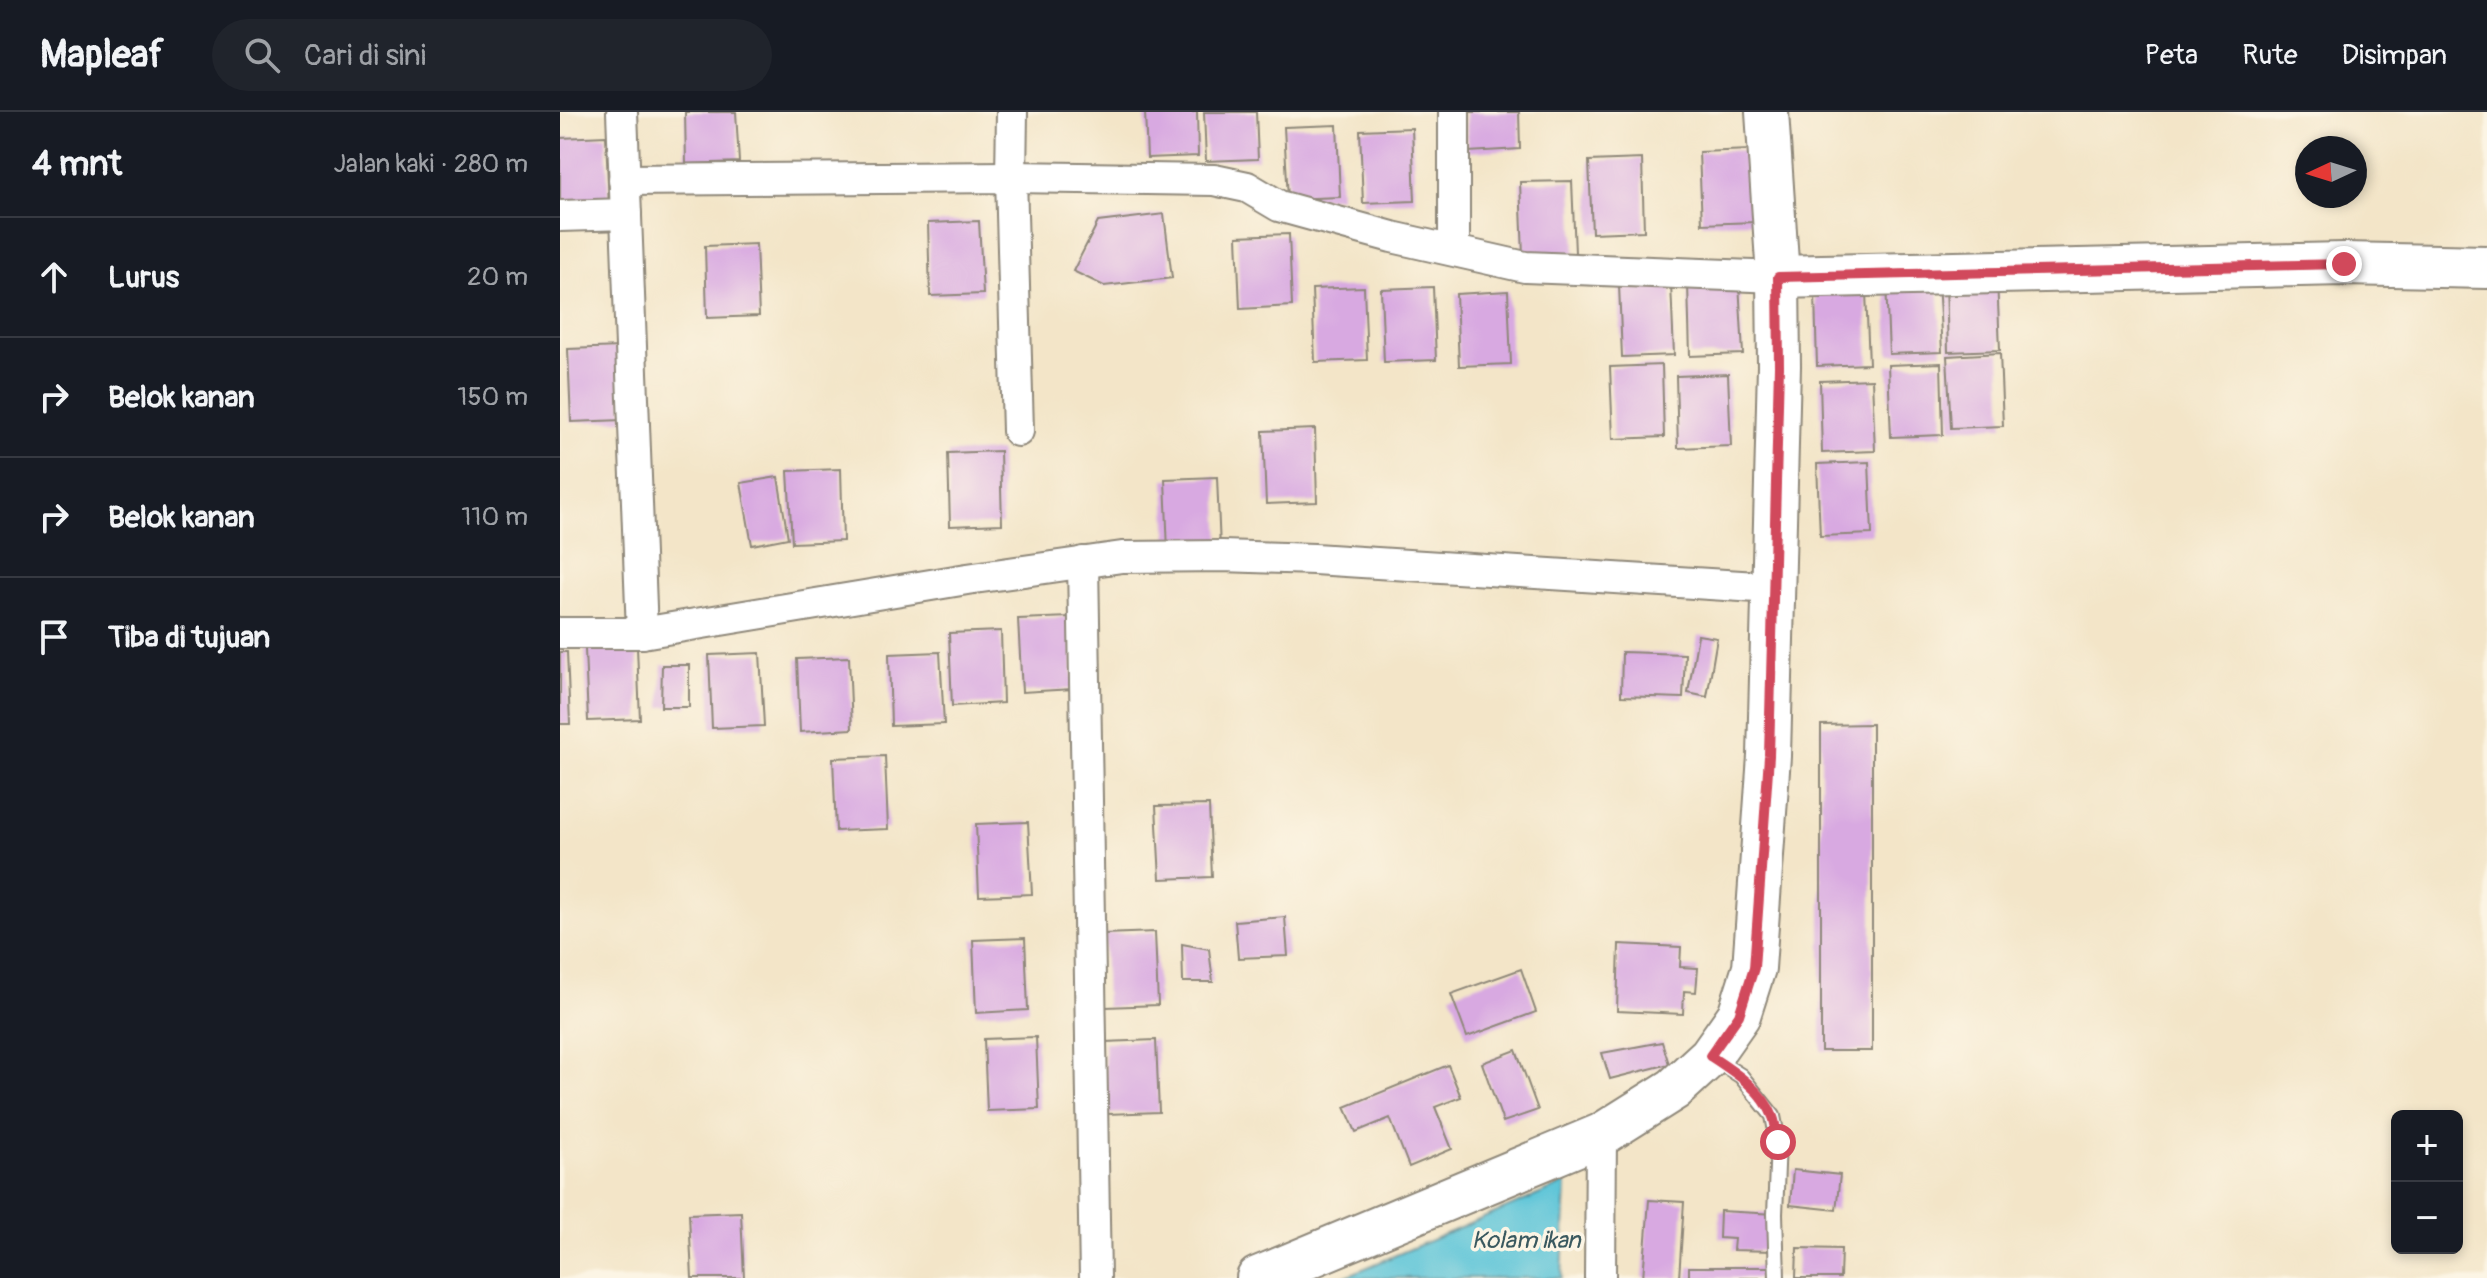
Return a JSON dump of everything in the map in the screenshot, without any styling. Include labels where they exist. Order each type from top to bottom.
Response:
[{"type":"street","points":[[622,112],[642,633]]},
{"type":"street","points":[[1012,112],[1018,431]]},
{"type":"street","points":[[1454,112],[1454,250]]},
{"type":"street","points":[[1258,1278],[1601,1135],[1674,1089],[1710,1056],[1739,1015],[1754,968],[1769,756],[1779,366],[1778,277],[1767,112]]},
{"type":"street","points":[[624,180],[1011,177],[1214,180],[1247,187],[1279,206],[1525,267],[1778,277],[2344,264],[2487,267]]},
{"type":"street","points":[[560,216],[626,214]]},
{"type":"street","points":[[560,633],[642,633],[1083,562],[1136,557],[1314,559],[1773,588]]},
{"type":"street","points":[[1083,562],[1095,1278]]},
{"type":"street","points":[[1600,1278],[1601,1135]]},
{"type":"lane","points":[[1710,1056],[1741,1076],[1773,1116],[1778,1142],[1775,1214],[1777,1278]]},
{"type":"water","name":"Kolam ikan","points":[[1566,1183],[1562,1278],[1342,1278]]},
{"type":"building","points":[[685,112],[736,112],[739,162],[686,164]]},
{"type":"building","points":[[1145,112],[1197,112],[1198,156],[1147,158]]},
{"type":"building","points":[[1204,112],[1256,112],[1258,159],[1206,161]]},
{"type":"building","points":[[1466,112],[1519,112],[1520,149],[1468,152]]},
{"type":"building","points":[[1337,125],[1340,197],[1288,199],[1284,127]]},
{"type":"building","points":[[1412,128],[1415,201],[1363,203],[1360,130]]},
{"type":"building","points":[[606,136],[609,209],[560,211],[560,138]]},
{"type":"building","points":[[1751,150],[1755,222],[1702,224],[1699,152]]},
{"type":"building","points":[[1642,159],[1644,231],[1592,233],[1589,161]]},
{"type":"building","points":[[1572,181],[1575,253],[1523,255],[1520,182]]},
{"type":"building","points":[[1164,214],[1172,278],[1104,286],[1073,271],[1098,222]]},
{"type":"building","points":[[979,221],[983,294],[930,296],[928,223]]},
{"type":"building","points":[[1289,234],[1292,306],[1240,309],[1237,236]]},
{"type":"building","points":[[756,244],[759,316],[707,318],[705,246]]},
{"type":"building","points":[[1997,278],[2000,350],[1948,352],[1946,280]]},
{"type":"building","points":[[1938,280],[1942,352],[1889,354],[1886,282]]},
{"type":"building","points":[[1739,282],[1743,354],[1690,356],[1688,284]]},
{"type":"building","points":[[1671,283],[1674,355],[1622,357],[1619,285]]},
{"type":"building","points":[[1364,287],[1367,360],[1315,362],[1312,289]]},
{"type":"building","points":[[1433,287],[1436,360],[1384,362],[1381,289]]},
{"type":"building","points":[[1508,291],[1511,364],[1459,366],[1456,294]]},
{"type":"building","points":[[1866,292],[1869,364],[1817,366],[1815,294]]},
{"type":"building","points":[[620,347],[623,420],[571,422],[568,349]]},
{"type":"building","points":[[2000,353],[2003,426],[1951,428],[1947,356]]},
{"type":"building","points":[[1941,363],[1943,435],[1891,437],[1888,365]]},
{"type":"building","points":[[1662,365],[1664,437],[1613,439],[1610,367]]},
{"type":"building","points":[[1728,374],[1731,446],[1678,448],[1676,376]]},
{"type":"building","points":[[1872,379],[1875,451],[1822,453],[1820,381]]},
{"type":"building","points":[[1315,429],[1317,502],[1266,504],[1263,431]]},
{"type":"building","points":[[1000,451],[1002,524],[950,526],[948,453]]},
{"type":"building","points":[[1869,462],[1872,534],[1820,536],[1817,464]]},
{"type":"building","points":[[841,469],[843,541],[792,543],[788,471]]},
{"type":"building","points":[[778,477],[788,538],[752,545],[741,483]]},
{"type":"building","points":[[1217,477],[1220,549],[1168,551],[1165,479]]},
{"type":"building","points":[[1071,617],[1073,689],[1022,692],[1018,619]]},
{"type":"building","points":[[1001,631],[1003,703],[952,706],[949,633]]},
{"type":"building","points":[[1698,635],[1717,638],[1707,697],[1688,693]]},
{"type":"building","points":[[637,647],[640,719],[588,721],[585,649]]},
{"type":"building","points":[[560,652],[567,652],[570,724],[560,724]]},
{"type":"building","points":[[940,652],[944,724],[891,726],[889,654]]},
{"type":"building","points":[[1622,652],[1685,654],[1683,698],[1621,696]]},
{"type":"building","points":[[760,653],[764,726],[712,728],[709,655]]},
{"type":"building","points":[[849,657],[852,729],[800,732],[797,659]]},
{"type":"building","points":[[662,665],[689,665],[689,707],[661,707]]},
{"type":"building","points":[[1872,724],[1872,1051],[1821,1051],[1821,725]]},
{"type":"building","points":[[885,756],[888,829],[836,831],[833,758]]},
{"type":"building","points":[[1209,805],[1212,877],[1160,879],[1156,806]]},
{"type":"building","points":[[1028,822],[1032,894],[979,896],[976,824]]},
{"type":"building","points":[[1285,917],[1288,956],[1238,958],[1235,921]]},
{"type":"building","points":[[1155,932],[1158,1005],[1106,1007],[1104,934]]},
{"type":"building","points":[[1025,938],[1028,1010],[976,1013],[973,940]]},
{"type":"building","points":[[1182,944],[1209,949],[1213,982],[1183,982]]},
{"type":"building","points":[[1619,944],[1681,947],[1680,967],[1698,968],[1696,992],[1684,991],[1683,1014],[1617,1011]]},
{"type":"building","points":[[1521,969],[1536,1012],[1467,1037],[1451,994]]},
{"type":"building","points":[[1036,1037],[1039,1109],[987,1111],[984,1039]]},
{"type":"building","points":[[1156,1040],[1159,1112],[1107,1114],[1104,1042]]},
{"type":"building","points":[[1662,1042],[1669,1064],[1610,1079],[1602,1053]]},
{"type":"building","points":[[1516,1050],[1538,1110],[1503,1122],[1482,1063]]},
{"type":"building","points":[[1448,1065],[1461,1097],[1435,1107],[1452,1149],[1409,1167],[1390,1118],[1356,1132],[1345,1107]]},
{"type":"building","points":[[1793,1170],[1840,1175],[1836,1210],[1790,1205]]},
{"type":"building","points":[[1649,1200],[1684,1202],[1679,1278],[1643,1278]]},
{"type":"building","points":[[1720,1211],[1775,1214],[1773,1251],[1733,1250],[1734,1239],[1719,1238]]},
{"type":"building","points":[[741,1212],[744,1278],[692,1278],[689,1214]]},
{"type":"building","points":[[1797,1248],[1841,1249],[1840,1278],[1796,1278]]},
{"type":"building","points":[[1689,1267],[1772,1267],[1772,1278],[1689,1278]]},
{"type":"route","points":[[1778,1142],[1773,1116],[1760,1098],[1741,1076],[1710,1056],[1739,1015],[1754,968],[1769,756],[1779,366],[1778,277],[2344,264]]}]
